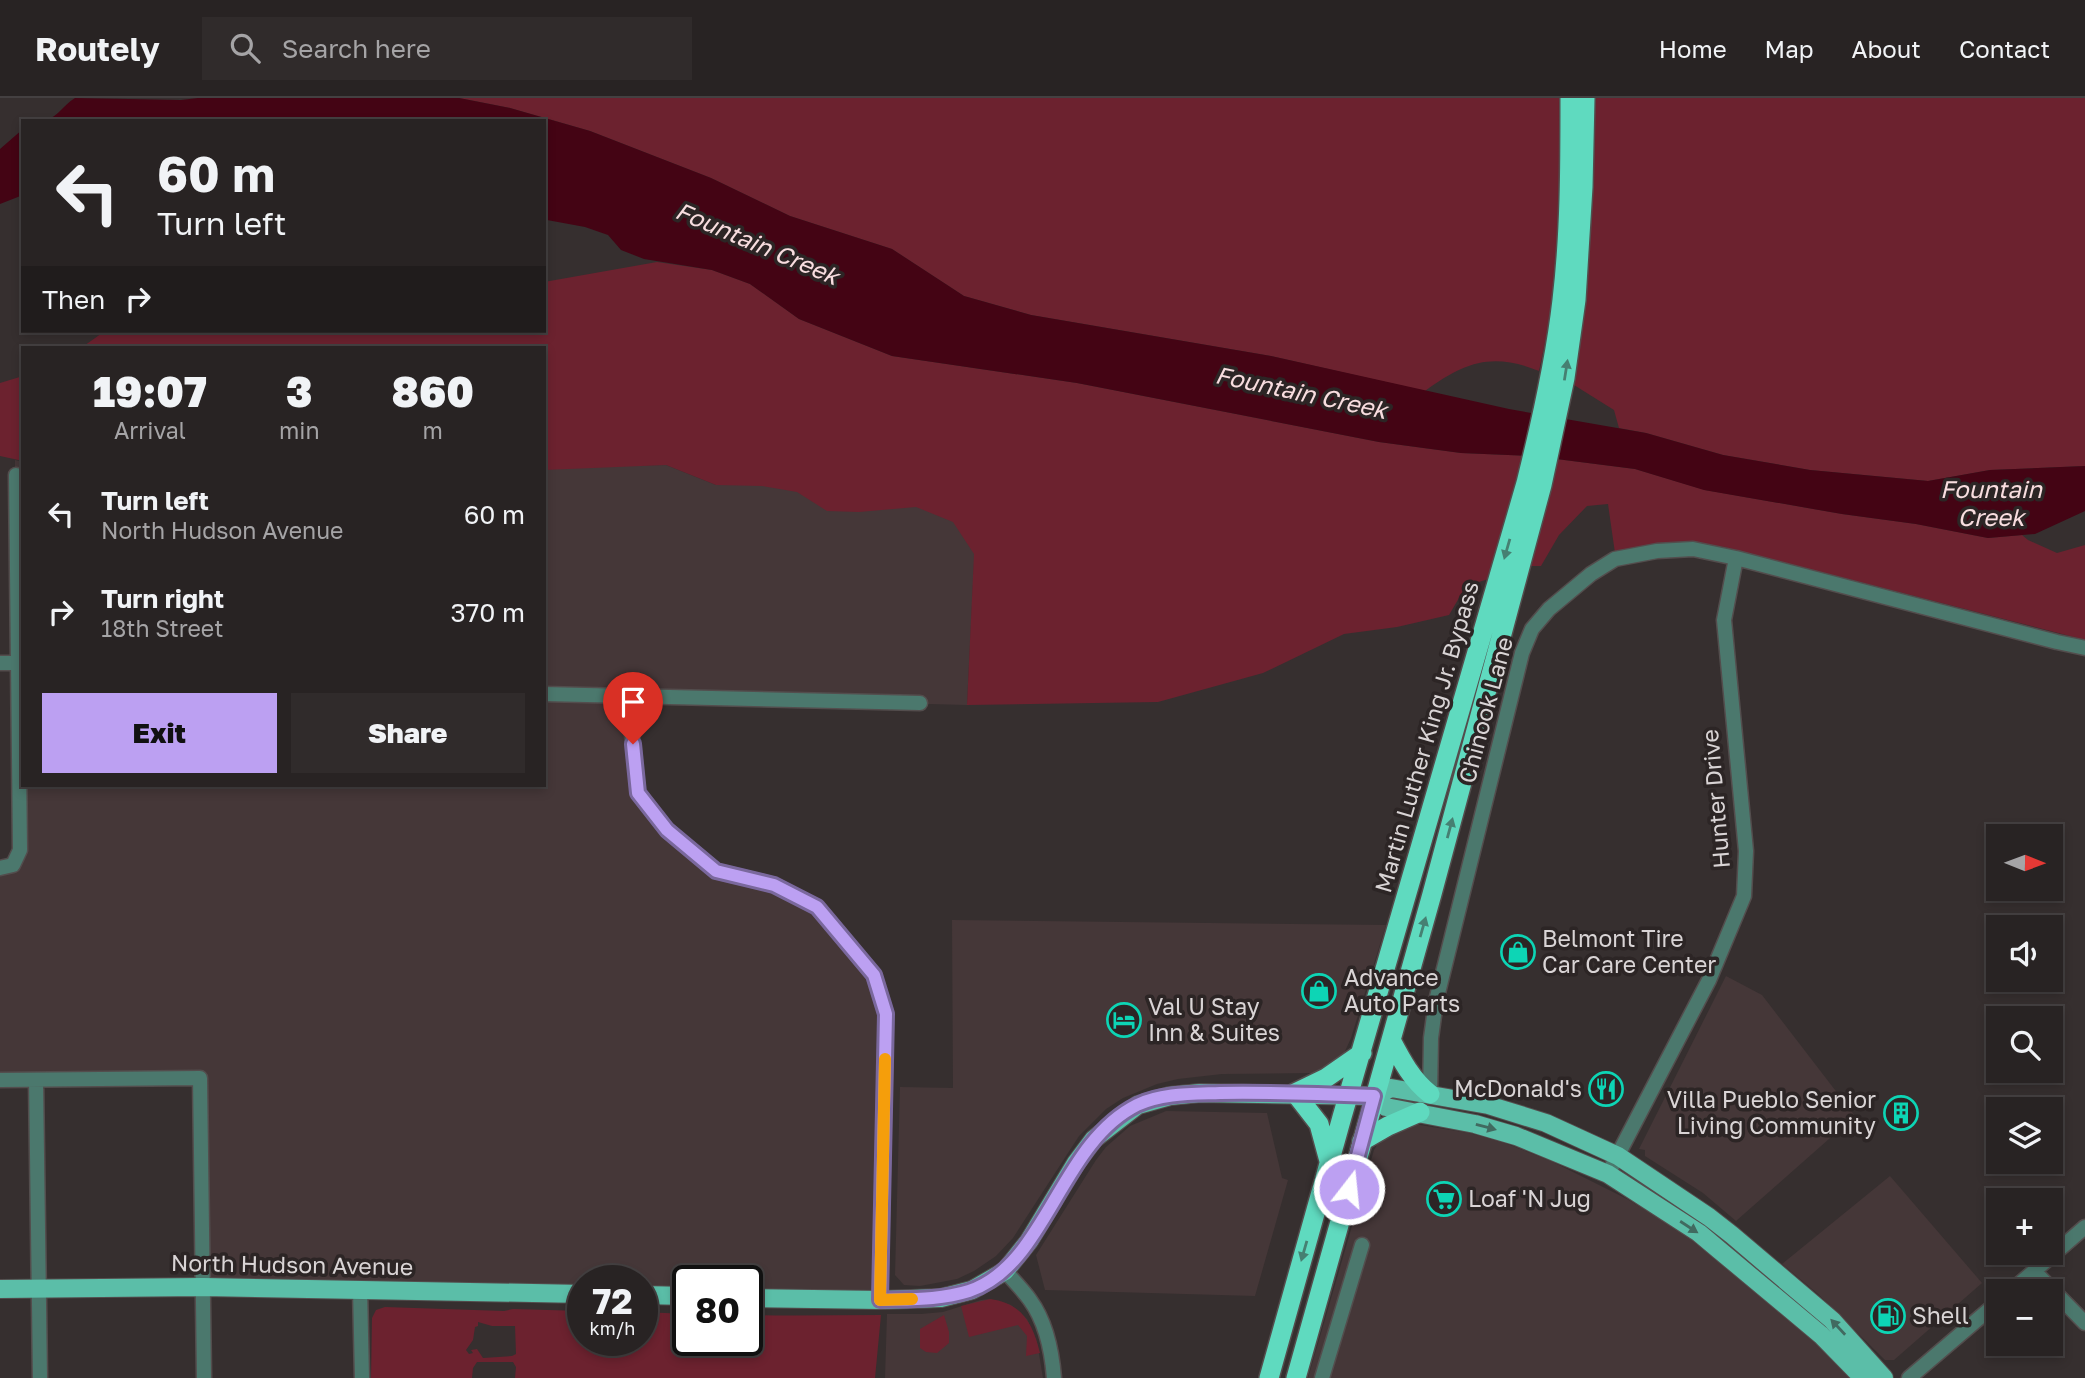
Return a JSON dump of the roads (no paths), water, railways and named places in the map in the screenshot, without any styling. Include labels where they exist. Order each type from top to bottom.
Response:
[{"type":"highway","name":"Martin Luther King Jr. Bypass","points":[[1569,300],[1570,98]]},
{"type":"highway","name":"Martin Luther King Jr. Bypass","points":[[1296,1378],[1391,1040],[1534,484],[1544,408],[1569,300],[1583,187],[1585,98]]},
{"type":"highway","name":"Martin Luther King Jr. Bypass","points":[[1269,1378],[1329,1162],[1534,484]]},
{"type":"highway","points":[[1391,1040],[1418,1085],[1430,1094]]},
{"type":"highway","points":[[1329,1162],[1319,1124],[1295,1093],[1326,1078],[1362,1053]]},
{"type":"highway","points":[[1362,1142],[1388,1126],[1420,1112]]},
{"type":"main road","points":[[763,1298],[941,1298],[972,1290],[1005,1271],[1029,1241],[1076,1163],[1094,1139],[1115,1120],[1138,1105],[1170,1096],[1200,1093],[1374,1096],[1391,1088],[1488,1105],[1546,1123],[1618,1156],[1732,1235],[1832,1320],[1884,1378]]},
{"type":"main road","points":[[1374,1096],[1385,1107],[1497,1129],[1608,1174],[1718,1248],[1821,1335],[1863,1378]]},
{"type":"main road","name":"North Hudson Avenue","points":[[0,1289],[203,1287],[567,1294]]},
{"type":"street","points":[[7,867],[20,850],[21,663],[16,475]]},
{"type":"street","name":"Chinook Lane","points":[[1430,1094],[1431,1038],[1436,1001],[1522,653],[1532,629],[1549,609],[1591,574],[1615,559],[1657,551],[1693,549],[2085,648]]},
{"type":"street","name":"Hunter Drive","points":[[1608,1174],[1709,980],[1744,896],[1746,851],[1724,620],[1736,558]]},
{"type":"street","points":[[0,663],[21,663]]},
{"type":"street","points":[[546,694],[920,703]]},
{"type":"street","points":[[628,695],[638,793],[667,830],[716,871],[774,885],[817,907],[874,975],[886,1014],[880,1300]]},
{"type":"street","points":[[0,1080],[200,1078],[204,1378]]},
{"type":"street","points":[[36,1080],[40,1378]]},
{"type":"street","points":[[2025,1279],[2085,1227]]},
{"type":"street","points":[[1322,1378],[1362,1245]]},
{"type":"street","points":[[1005,1271],[1030,1300],[1041,1320],[1051,1353],[1054,1378]]},
{"type":"street","points":[[2034,1271],[2085,1324]]},
{"type":"street","points":[[360,1289],[362,1378]]},
{"type":"street","points":[[1909,1378],[1986,1312]]},
{"type":"water","name":"Fountain Creek","points":[[75,98],[459,98],[510,108],[590,131],[711,178],[790,216],[892,249],[964,296],[1031,315],[1271,356],[1509,409],[1646,433],[1723,455],[1810,470],[1928,481],[1990,470],[2085,466],[2085,511],[2035,534],[1988,538],[1704,490],[1635,469],[1533,456],[1461,453],[1379,442],[1077,383],[892,356],[799,319],[750,284],[712,270],[644,259],[621,250],[608,235],[585,227],[546,219],[546,119],[49,119]]},
{"type":"water","points":[[21,131],[21,196],[0,204],[0,149]]},
{"type":"place","name":"Belmont Tire Car Care Center","points":[[1518,952]]},
{"type":"place","name":"Advance Auto Parts","points":[[1319,991]]},
{"type":"place","name":"Val U Stay Inn & Suites","points":[[1124,1020]]},
{"type":"place","name":"McDonald's","points":[[1606,1089]]},
{"type":"place","name":"Villa Pueblo Senior Living Community","points":[[1901,1113]]},
{"type":"place","name":"Loaf 'N Jug","points":[[1444,1199]]},
{"type":"place","name":"Shell","points":[[1888,1316]]}]
